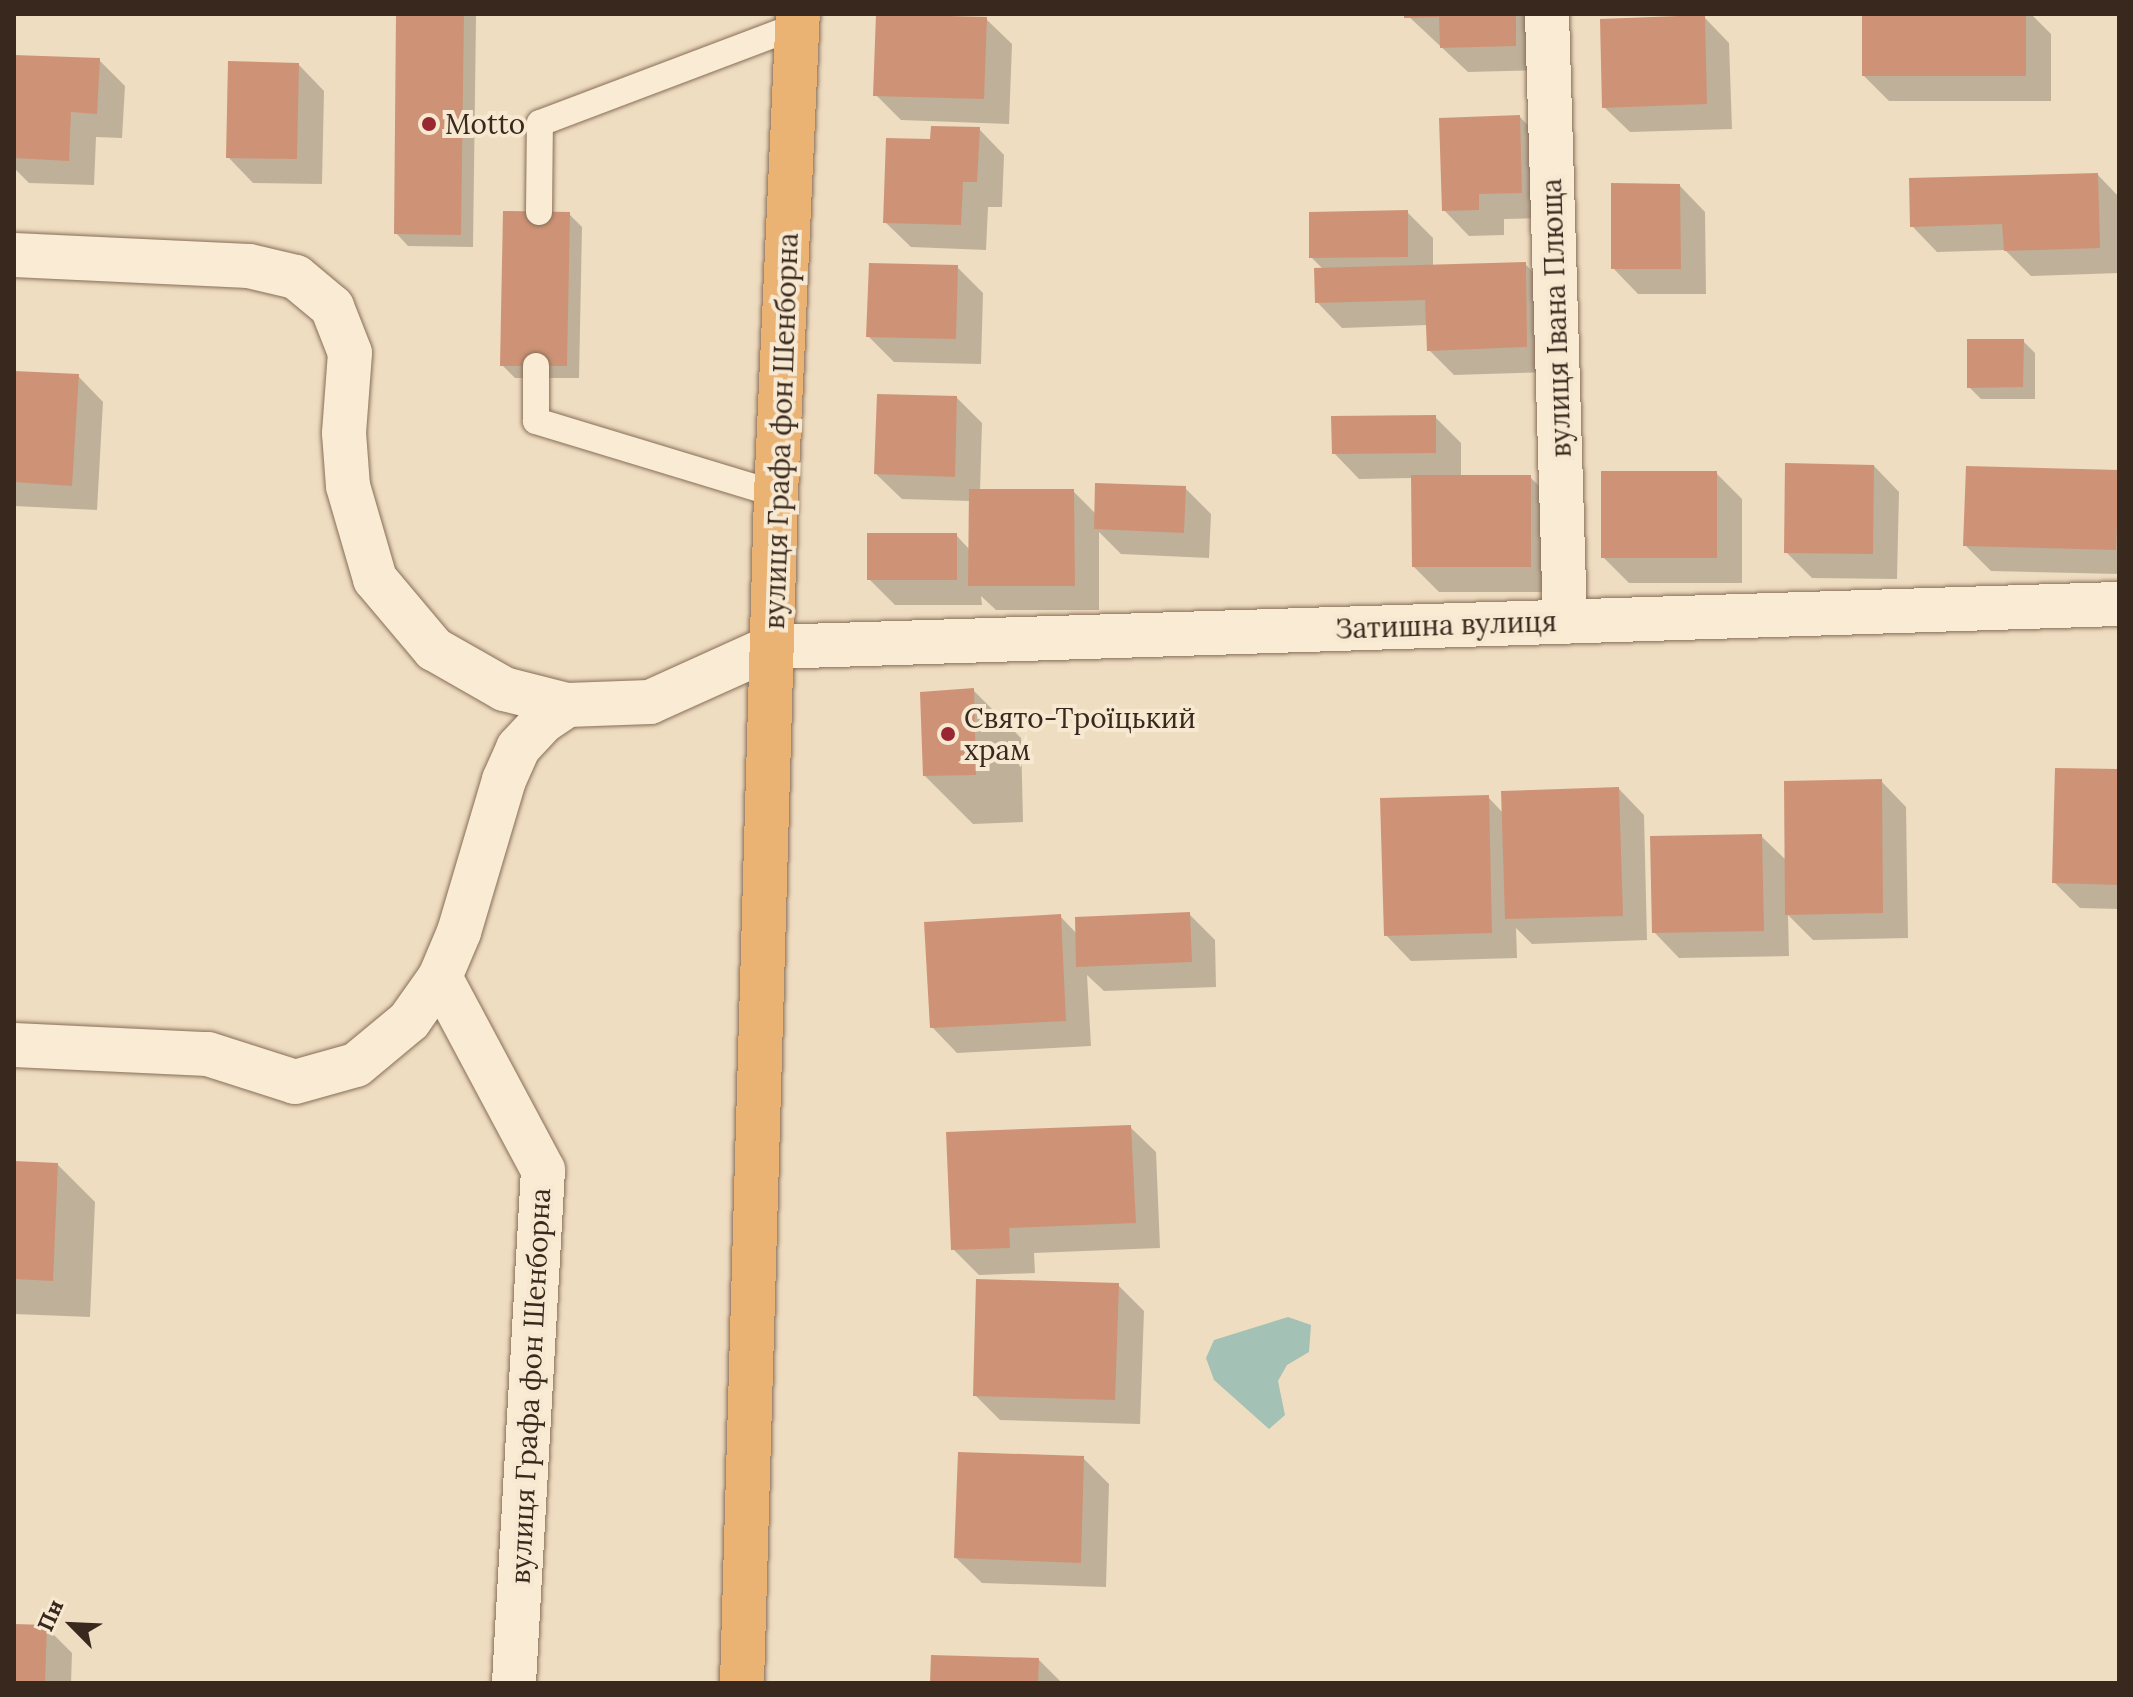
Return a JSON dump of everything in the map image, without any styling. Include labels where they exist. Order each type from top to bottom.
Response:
[{"type":"highway","name":"вулиця Графа фон Шенборна","points":[[772,647],[798,20]]},
{"type":"highway","points":[[742,1683],[772,647]]},
{"type":"street","name":"вулиця Івана Плюща","points":[[1547,14],[1565,622]]},
{"type":"street","name":"вулиця Графа фон Шенборна","points":[[14,255],[249,266],[296,277],[332,307],[350,353],[344,433],[348,486],[375,579],[434,649],[504,689],[567,705],[650,702],[772,647]]},
{"type":"street","name":"Затишна вулиця","points":[[772,647],[2119,604]]},
{"type":"street","points":[[14,1045],[208,1054],[232,1058],[271,1077],[295,1082],[318,1079],[356,1065],[409,1021],[440,977],[518,748],[567,705]]},
{"type":"street","name":"вулиця Графа фон Шенборна","points":[[440,977],[543,1170],[514,1683]]},
{"type":"lane","points":[[539,212],[540,123],[798,20]]},
{"type":"lane","points":[[536,366],[536,421],[776,494]]},
{"type":"shaded area","points":[[1288,1317],[1311,1325],[1309,1352],[1287,1365],[1278,1381],[1285,1415],[1269,1429],[1214,1380],[1206,1358],[1214,1340]]},
{"type":"building","name":"Motto","points":[[396,14],[464,14],[461,235],[394,234]]},
{"type":"building","points":[[876,14],[987,17],[984,99],[873,96]]},
{"type":"building","points":[[1404,14],[1516,14],[1516,46],[1440,48],[1439,17],[1404,18]]},
{"type":"building","points":[[1862,14],[2026,14],[2026,76],[1862,76]]},
{"type":"building","points":[[1705,15],[1707,104],[1602,108],[1600,19]]},
{"type":"building","points":[[14,55],[100,58],[97,114],[71,112],[69,161],[14,158]]},
{"type":"building","points":[[228,61],[299,63],[297,159],[226,158]]},
{"type":"building","points":[[1520,115],[1522,193],[1479,194],[1479,210],[1442,211],[1439,118]]},
{"type":"building","points":[[931,126],[980,127],[977,182],[963,182],[961,225],[883,223],[886,138],[930,139]]},
{"type":"building","points":[[2098,173],[2100,248],[2004,251],[2002,224],[1910,227],[1909,178]]},
{"type":"building","points":[[1611,183],[1680,184],[1681,269],[1611,269]]},
{"type":"building","points":[[1408,210],[1408,257],[1309,258],[1309,212]]},
{"type":"building","points":[[503,211],[570,212],[567,366],[500,366]]},
{"type":"building","points":[[1526,262],[1527,347],[1427,351],[1425,300],[1315,303],[1314,268]]},
{"type":"building","points":[[869,263],[958,265],[956,339],[866,337]]},
{"type":"building","points":[[1967,339],[2024,339],[2023,387],[1967,388]]},
{"type":"building","points":[[14,371],[79,374],[72,486],[14,482]]},
{"type":"building","points":[[877,394],[957,396],[955,477],[874,474]]},
{"type":"building","points":[[1436,415],[1436,453],[1332,454],[1331,416]]},
{"type":"building","points":[[1785,463],[1874,465],[1873,554],[1784,553]]},
{"type":"building","points":[[1966,466],[2119,470],[2116,550],[1963,546]]},
{"type":"building","points":[[1601,471],[1717,471],[1717,558],[1601,558]]},
{"type":"building","points":[[1411,475],[1531,475],[1531,567],[1412,567]]},
{"type":"building","points":[[1095,483],[1186,486],[1184,533],[1094,529]]},
{"type":"building","points":[[969,489],[1074,489],[1075,586],[968,586]]},
{"type":"building","points":[[867,533],[957,533],[957,580],[867,580]]},
{"type":"building","name":"Свято-Троїцький храм","points":[[974,688],[976,775],[923,776],[920,692]]},
{"type":"building","points":[[2055,768],[2119,769],[2119,885],[2052,883]]},
{"type":"building","points":[[1882,779],[1883,913],[1785,915],[1784,781]]},
{"type":"building","points":[[1619,787],[1623,916],[1505,919],[1501,791]]},
{"type":"building","points":[[1489,795],[1492,933],[1384,936],[1380,798]]},
{"type":"building","points":[[1762,834],[1764,931],[1652,933],[1650,836]]},
{"type":"building","points":[[1190,912],[1192,962],[1076,967],[1075,917]]},
{"type":"building","points":[[1061,914],[1066,1021],[930,1028],[924,922]]},
{"type":"building","points":[[1131,1125],[1136,1223],[1009,1228],[1010,1248],[951,1250],[946,1132]]},
{"type":"building","points":[[14,1161],[58,1163],[53,1281],[14,1279]]},
{"type":"building","points":[[976,1279],[1119,1283],[1115,1400],[973,1396]]},
{"type":"building","points":[[958,1452],[1084,1456],[1081,1563],[954,1558]]},
{"type":"building","points":[[14,1624],[47,1625],[45,1683],[14,1683]]},
{"type":"building","points":[[931,1655],[1039,1658],[1038,1683],[930,1683]]},
{"type":"place","name":"Motto","points":[[429,124]]},
{"type":"place","name":"Свято-Троїцький храм","points":[[948,734]]}]
